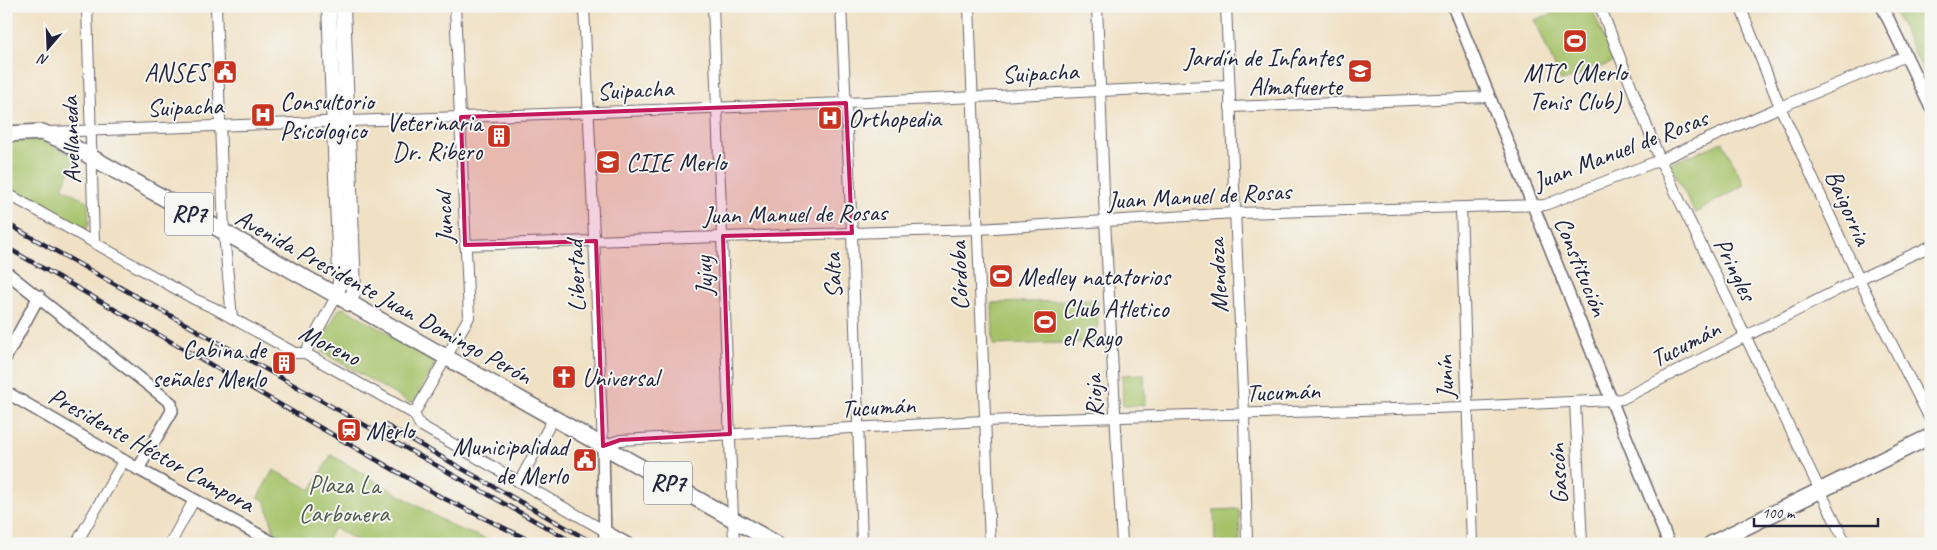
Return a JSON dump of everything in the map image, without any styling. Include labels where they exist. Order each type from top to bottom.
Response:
[{"type":"main road","points":[[329,6],[340,121]]},
{"type":"main road","points":[[342,300],[340,283],[340,121],[343,6]]},
{"type":"main road","points":[[6,134],[42,132]]},
{"type":"main road","name":"Avenida Presidente Juan Domingo Perón","points":[[42,132],[603,446]]},
{"type":"main road","points":[[1711,544],[1931,436]]},
{"type":"main road","name":"RP7","points":[[603,446],[777,544]]},
{"type":"street","name":"Avellaneda","points":[[87,6],[94,243]]},
{"type":"street","points":[[216,6],[224,234],[232,318]]},
{"type":"street","name":"Juncal","points":[[414,414],[469,317],[455,6]]},
{"type":"street","name":"Libertad","points":[[584,6],[596,241],[605,544]]},
{"type":"street","name":"Jujuy","points":[[713,6],[734,544]]},
{"type":"street","name":"Salta","points":[[841,6],[852,233],[862,544]]},
{"type":"street","name":"Córdoba","points":[[969,6],[990,544]]},
{"type":"street","name":"Rioja","points":[[1097,6],[1105,220],[1122,544]]},
{"type":"street","name":"Mendoza","points":[[1226,6],[1248,544]]},
{"type":"street","name":"Constitución","points":[[1453,6],[1669,544]]},
{"type":"street","name":"Pringles","points":[[1600,6],[1660,160],[1846,544]]},
{"type":"street","name":"Baigorria","points":[[1740,6],[1780,107],[1859,279],[1931,421]]},
{"type":"street","points":[[1882,6],[1931,108]]},
{"type":"street","name":"Juan Manuel de Rosas","points":[[466,245],[978,229],[1235,213],[1545,205],[1660,160],[1780,107],[1906,56]]},
{"type":"street","name":"Suipacha","points":[[42,132],[92,132],[846,103],[1229,85]]},
{"type":"street","points":[[1230,107],[1488,97]]},
{"type":"street","name":"Moreno","points":[[6,193],[194,299],[293,352],[305,353],[414,414],[420,425],[628,544]]},
{"type":"street","name":"Junín","points":[[1461,208],[1466,407],[1472,544]]},
{"type":"street","name":"Tucumán","points":[[603,446],[620,440],[984,422],[1466,407],[1612,400],[1622,398],[1859,279],[1931,246]]},
{"type":"street","points":[[6,272],[39,296],[171,403],[172,411],[138,469]]},
{"type":"street","points":[[6,357],[39,296]]},
{"type":"street","points":[[305,353],[342,300]]},
{"type":"street","name":"Presidente Héctor Campora","points":[[6,392],[138,469],[273,543]]},
{"type":"street","name":"Gascón","points":[[1575,402],[1582,544]]},
{"type":"street","points":[[519,482],[553,419]]},
{"type":"street","points":[[76,544],[124,460]]},
{"type":"street","points":[[170,544],[194,500]]},
{"type":"highlighted area","points":[[846,103],[852,233],[723,236],[730,434],[620,440],[603,446],[596,241],[465,245],[461,117]]},
{"type":"green space","name":"MTC (Merlo Tenis Club)","points":[[1572,6],[1591,6],[1614,62],[1561,82],[1535,20]]},
{"type":"green space","points":[[1892,6],[1931,6],[1931,88]]},
{"type":"green space","points":[[6,140],[42,140],[77,158],[62,187],[88,202],[89,225],[85,230],[6,186]]},
{"type":"green space","points":[[1723,142],[1744,185],[1695,213],[1670,164]]},
{"type":"green space","name":"Club Atletico el Rayo","points":[[1097,300],[1098,342],[993,345],[992,303]]},
{"type":"green space","points":[[344,308],[434,359],[435,364],[414,402],[410,403],[322,352],[319,347],[339,309]]},
{"type":"green space","points":[[1144,374],[1145,405],[1123,406],[1122,375]]},
{"type":"green space","name":"Plaza La Carbonera","points":[[331,455],[454,527],[499,544],[362,544],[334,528],[325,544],[292,544],[275,534],[265,501],[258,497],[273,470],[311,490]]},
{"type":"green space","points":[[1239,509],[1240,544],[1215,544],[1214,510]]},
{"type":"railway","points":[[6,223],[576,544]]},
{"type":"railway","points":[[6,247],[441,497],[537,544]]},
{"type":"railway","points":[[385,425],[595,544]]},
{"type":"place","name":"MTC (Merlo Tenis Club)","points":[[1575,41]]},
{"type":"place","name":"Jardín de Infantes Almafuerte","points":[[1360,71]]},
{"type":"place","name":"ANSES","points":[[225,72]]},
{"type":"place","name":"Consultorio Psicologico","points":[[263,115]]},
{"type":"place","name":"Orthopedia","points":[[830,118]]},
{"type":"place","name":"Veterinaria Dr. Ribero","points":[[499,136]]},
{"type":"place","name":"CIIE Merlo","points":[[608,162]]},
{"type":"place","name":"Medley natatorios","points":[[1001,276]]},
{"type":"place","name":"Club Atletico el Rayo","points":[[1045,322]]},
{"type":"place","name":"Cabina de señales Merlo","points":[[284,363]]},
{"type":"place","name":"Universal","points":[[564,377]]},
{"type":"place","name":"Merlo","points":[[349,430]]},
{"type":"place","name":"Municipalidad de Merlo","points":[[585,460]]}]
